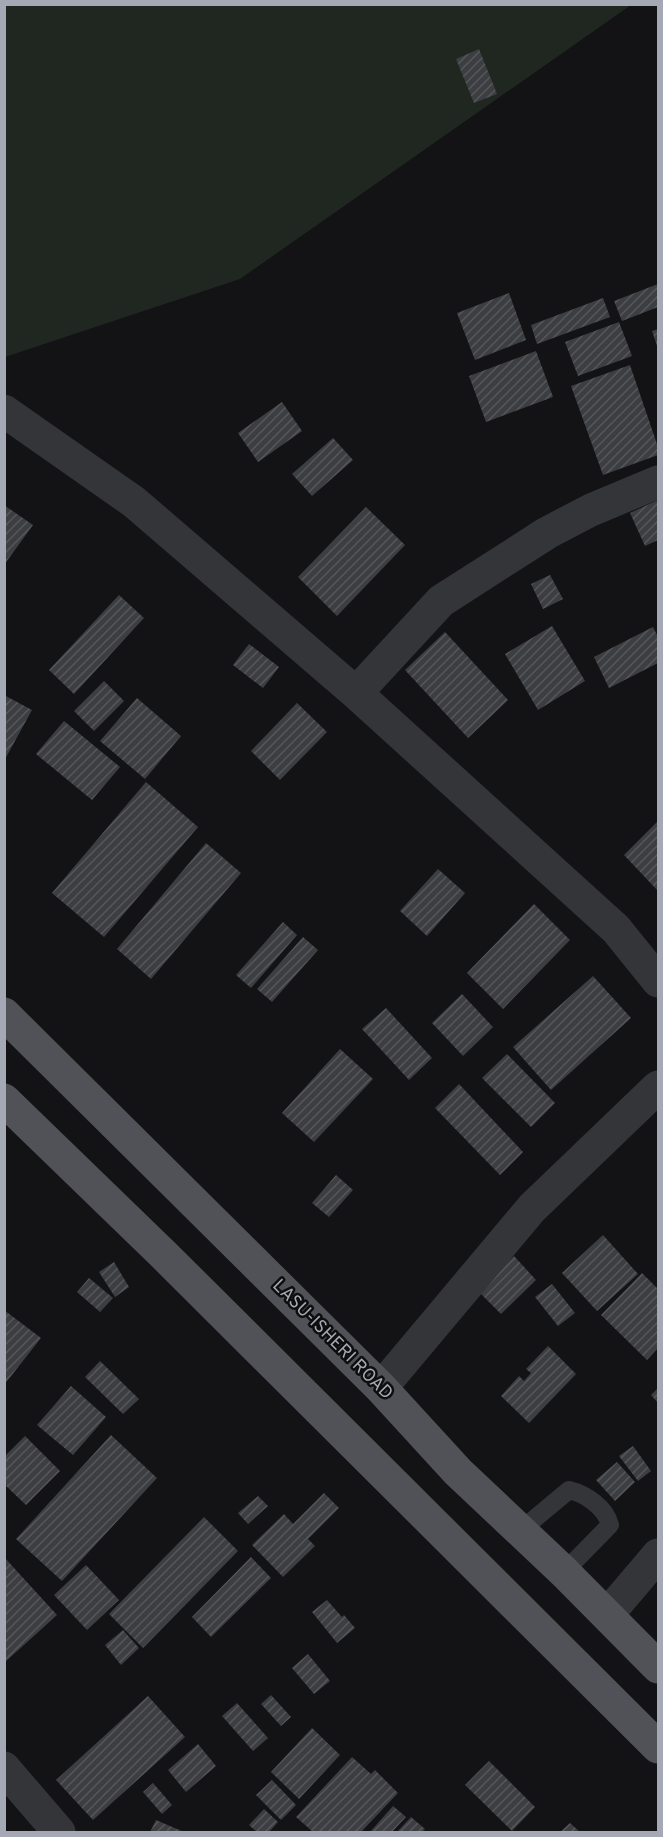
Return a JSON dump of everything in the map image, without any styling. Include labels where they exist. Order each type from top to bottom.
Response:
[{"type":"main road","name":"LASU-ISHERI ROAD","points":[[4,1014],[381,1388],[458,1472],[564,1572],[658,1667]]},
{"type":"main road","points":[[4,1100],[174,1265],[658,1747]]},
{"type":"street","points":[[4,411],[134,502],[356,693],[616,929],[658,981]]},
{"type":"street","points":[[356,693],[441,601],[547,533],[591,510],[658,482]]},
{"type":"street","points":[[381,1388],[532,1208],[658,1087]]},
{"type":"street","points":[[607,1615],[658,1555]]},
{"type":"street","points":[[4,1768],[59,1833]]},
{"type":"lane","points":[[520,1531],[569,1490],[588,1496],[608,1518],[610,1525],[564,1572]]},
{"type":"shaded area","points":[[4,5],[631,5],[240,279],[5,357]]},
{"type":"building","points":[[479,49],[497,94],[474,103],[456,59]]},
{"type":"building","points":[[658,284],[658,307],[622,321],[614,301]]},
{"type":"building","points":[[509,293],[526,340],[475,360],[457,313]]},
{"type":"building","points":[[603,298],[610,317],[537,344],[531,325]]},
{"type":"building","points":[[619,322],[632,356],[578,376],[565,342]]},
{"type":"building","points":[[658,329],[658,349],[652,331]]},
{"type":"building","points":[[536,351],[553,397],[486,422],[469,376]]},
{"type":"building","points":[[630,365],[658,447],[658,455],[603,475],[571,386]]},
{"type":"building","points":[[282,402],[302,431],[258,462],[238,433]]},
{"type":"building","points":[[333,438],[353,460],[312,496],[292,474]]},
{"type":"building","points":[[658,500],[658,540],[645,546],[630,513]]},
{"type":"building","points":[[4,505],[33,525],[4,565]]},
{"type":"building","points":[[366,507],[405,545],[337,616],[298,577]]},
{"type":"building","points":[[550,575],[563,599],[543,609],[531,584]]},
{"type":"building","points":[[119,595],[144,618],[74,694],[49,670]]},
{"type":"building","points":[[552,626],[585,681],[538,710],[505,654]]},
{"type":"building","points":[[653,627],[658,637],[658,663],[609,688],[594,657]]},
{"type":"building","points":[[445,632],[508,700],[468,738],[405,670]]},
{"type":"building","points":[[249,644],[279,667],[263,688],[233,665]]},
{"type":"building","points":[[104,681],[124,701],[94,731],[74,711]]},
{"type":"building","points":[[4,695],[32,710],[4,761]]},
{"type":"building","points":[[137,698],[181,736],[145,779],[100,741]]},
{"type":"building","points":[[297,703],[327,732],[280,780],[251,751]]},
{"type":"building","points":[[64,721],[120,767],[92,800],[36,754]]},
{"type":"building","points":[[146,782],[198,827],[104,937],[52,893]]},
{"type":"building","points":[[658,821],[658,891],[624,855]]},
{"type":"building","points":[[206,843],[241,873],[151,979],[117,949]]},
{"type":"building","points":[[438,869],[465,893],[427,936],[400,911]]},
{"type":"building","points":[[534,904],[570,940],[503,1009],[467,973]]},
{"type":"building","points":[[283,922],[297,935],[251,988],[236,975]]},
{"type":"building","points":[[303,937],[318,950],[272,1002],[257,989]]},
{"type":"building","points":[[593,976],[631,1018],[551,1090],[513,1047]]},
{"type":"building","points":[[462,994],[493,1027],[463,1056],[432,1023]]},
{"type":"building","points":[[386,1008],[432,1058],[409,1080],[362,1029]]},
{"type":"building","points":[[340,1049],[373,1079],[314,1142],[282,1113]]},
{"type":"building","points":[[507,1054],[555,1103],[531,1127],[482,1078]]},
{"type":"building","points":[[459,1084],[523,1152],[500,1175],[435,1108]]},
{"type":"building","points":[[336,1175],[353,1190],[329,1217],[312,1203]]},
{"type":"building","points":[[603,1235],[638,1274],[597,1311],[562,1273]]},
{"type":"building","points":[[514,1256],[536,1280],[501,1314],[478,1291]]},
{"type":"building","points":[[114,1262],[129,1287],[115,1297],[99,1272]]},
{"type":"building","points":[[642,1273],[658,1289],[658,1348],[647,1360],[601,1315]]},
{"type":"building","points":[[89,1278],[113,1298],[100,1312],[77,1292]]},
{"type":"building","points":[[552,1284],[575,1313],[558,1326],[535,1297]]},
{"type":"building","points":[[4,1310],[41,1338],[4,1385]]},
{"type":"building","points":[[548,1346],[576,1374],[529,1423],[501,1396],[519,1376],[524,1381],[531,1373],[526,1369]]},
{"type":"building","points":[[100,1361],[139,1399],[123,1414],[85,1377]]},
{"type":"building","points":[[71,1386],[106,1417],[73,1455],[37,1425]]},
{"type":"building","points":[[658,1388],[658,1403],[651,1395]]},
{"type":"building","points":[[111,1435],[157,1478],[62,1581],[16,1539]]},
{"type":"building","points":[[25,1436],[60,1471],[26,1505],[4,1484],[4,1457]]},
{"type":"building","points":[[633,1446],[651,1471],[638,1481],[619,1456]]},
{"type":"building","points":[[617,1462],[635,1482],[615,1501],[596,1480]]},
{"type":"building","points":[[324,1493],[339,1508],[308,1539],[315,1546],[283,1577],[252,1545],[284,1514],[293,1524]]},
{"type":"building","points":[[258,1496],[268,1506],[248,1524],[238,1513]]},
{"type":"building","points":[[204,1517],[238,1551],[143,1648],[109,1614]]},
{"type":"building","points":[[4,1557],[57,1615],[4,1663]]},
{"type":"building","points":[[251,1557],[271,1578],[211,1637],[192,1617]]},
{"type":"building","points":[[86,1565],[119,1600],[87,1630],[54,1595]]},
{"type":"building","points":[[327,1600],[355,1628],[337,1643],[312,1612]]},
{"type":"building","points":[[123,1630],[139,1648],[121,1665],[105,1645]]},
{"type":"building","points":[[308,1654],[330,1681],[314,1694],[292,1668]]},
{"type":"building","points":[[271,1695],[291,1717],[281,1726],[261,1704]]},
{"type":"building","points":[[148,1696],[185,1737],[93,1820],[56,1780]]},
{"type":"building","points":[[237,1703],[268,1738],[253,1751],[222,1716]]},
{"type":"building","points":[[312,1728],[340,1755],[299,1799],[271,1772]]},
{"type":"building","points":[[198,1744],[216,1766],[186,1792],[168,1770]]},
{"type":"building","points":[[352,1757],[371,1774],[375,1770],[398,1793],[361,1832],[313,1832],[296,1817]]},
{"type":"building","points":[[489,1761],[535,1807],[512,1831],[465,1785]]},
{"type":"building","points":[[272,1780],[296,1805],[281,1820],[256,1795]]},
{"type":"building","points":[[153,1783],[172,1805],[162,1814],[143,1792]]},
{"type":"building","points":[[393,1806],[406,1817],[392,1832],[370,1832]]},
{"type":"building","points":[[264,1809],[278,1822],[269,1832],[257,1832],[249,1825]]},
{"type":"building","points":[[411,1817],[425,1829],[422,1832],[397,1832]]},
{"type":"building","points":[[156,1820],[184,1832],[150,1832]]},
{"type":"building","points":[[570,1823],[580,1832],[560,1832]]}]
